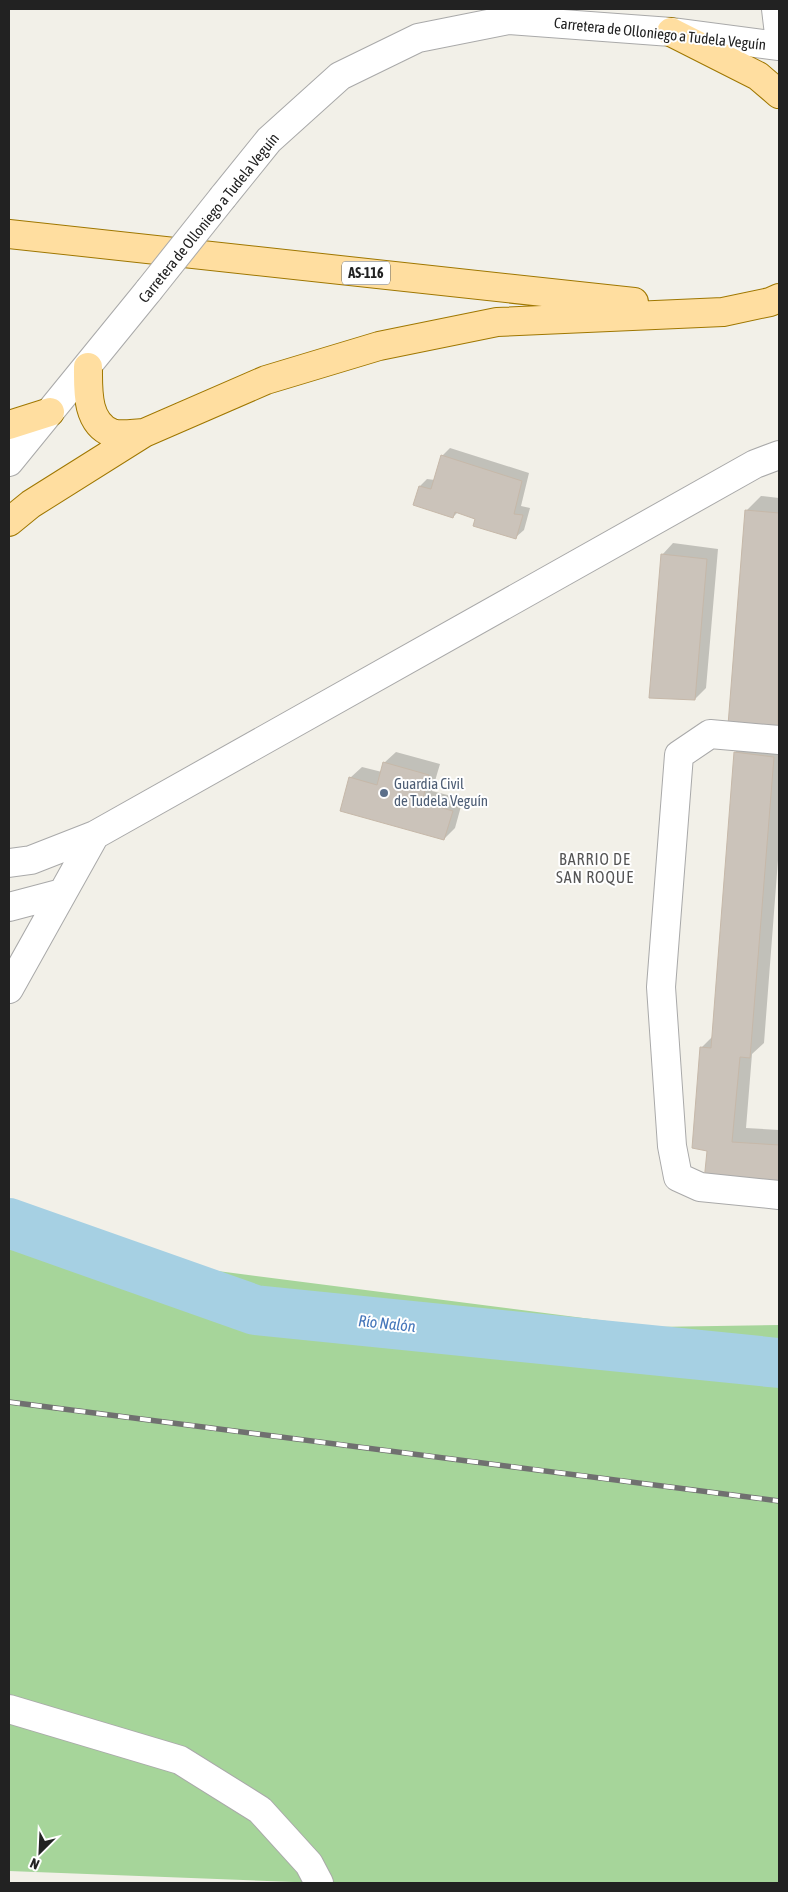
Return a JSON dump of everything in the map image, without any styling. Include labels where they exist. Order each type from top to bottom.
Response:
[{"type":"main road","points":[[671,32],[758,76],[779,94]]},
{"type":"main road","name":"AS-116","points":[[9,234],[779,319]]},
{"type":"main road","points":[[9,522],[31,504],[144,434],[266,380],[379,346],[497,322],[723,312],[770,302],[779,298]]},
{"type":"main road","points":[[88,367],[88,390],[92,414],[101,425],[112,433],[144,434]]},
{"type":"main road","points":[[9,425],[50,412]]},
{"type":"street","points":[[776,9],[779,34]]},
{"type":"street","name":"Carretera de Olloniego a Tudela Veguín","points":[[9,462],[88,367],[269,140],[340,76],[418,38],[508,20],[671,32],[779,46]]},
{"type":"street","points":[[9,863],[30,860],[94,835],[754,464],[779,454]]},
{"type":"street","points":[[779,740],[710,734],[679,755],[661,987],[672,1146],[678,1177],[700,1188],[779,1196]]},
{"type":"street","points":[[9,989],[94,835]]},
{"type":"street","points":[[9,907],[62,893]]},
{"type":"street","points":[[9,1708],[180,1760],[260,1810],[309,1864],[319,1883]]},
{"type":"green space","points":[[16,1245],[653,1327],[779,1325],[779,1883],[321,1883],[9,1871],[9,1251]]},
{"type":"building","points":[[441,455],[522,481],[514,514],[523,515],[516,539],[473,526],[475,519],[455,512],[453,518],[413,505],[419,486],[431,489]]},
{"type":"building","points":[[745,510],[779,513],[778,728],[728,725]]},
{"type":"building","points":[[661,554],[707,559],[695,700],[649,698]]},
{"type":"building","points":[[734,752],[774,757],[750,1058],[740,1057],[732,1142],[779,1145],[779,1187],[704,1181],[707,1151],[692,1148],[700,1047],[711,1048]]},
{"type":"building","name":"Guardia Civil de Tudela Veguín","points":[[383,762],[429,775],[422,802],[453,811],[444,840],[340,811],[349,777],[377,785]]},
{"type":"waterway","name":"Río Nalón","points":[[9,1223],[255,1310],[779,1363]]},
{"type":"railway","points":[[9,1402],[779,1501]]},
{"type":"place","name":"Guardia Civil de Tudela Veguín","points":[[384,793]]},
{"type":"district","name":"BARRIO DE SAN ROQUE","points":[[595,868]]}]
